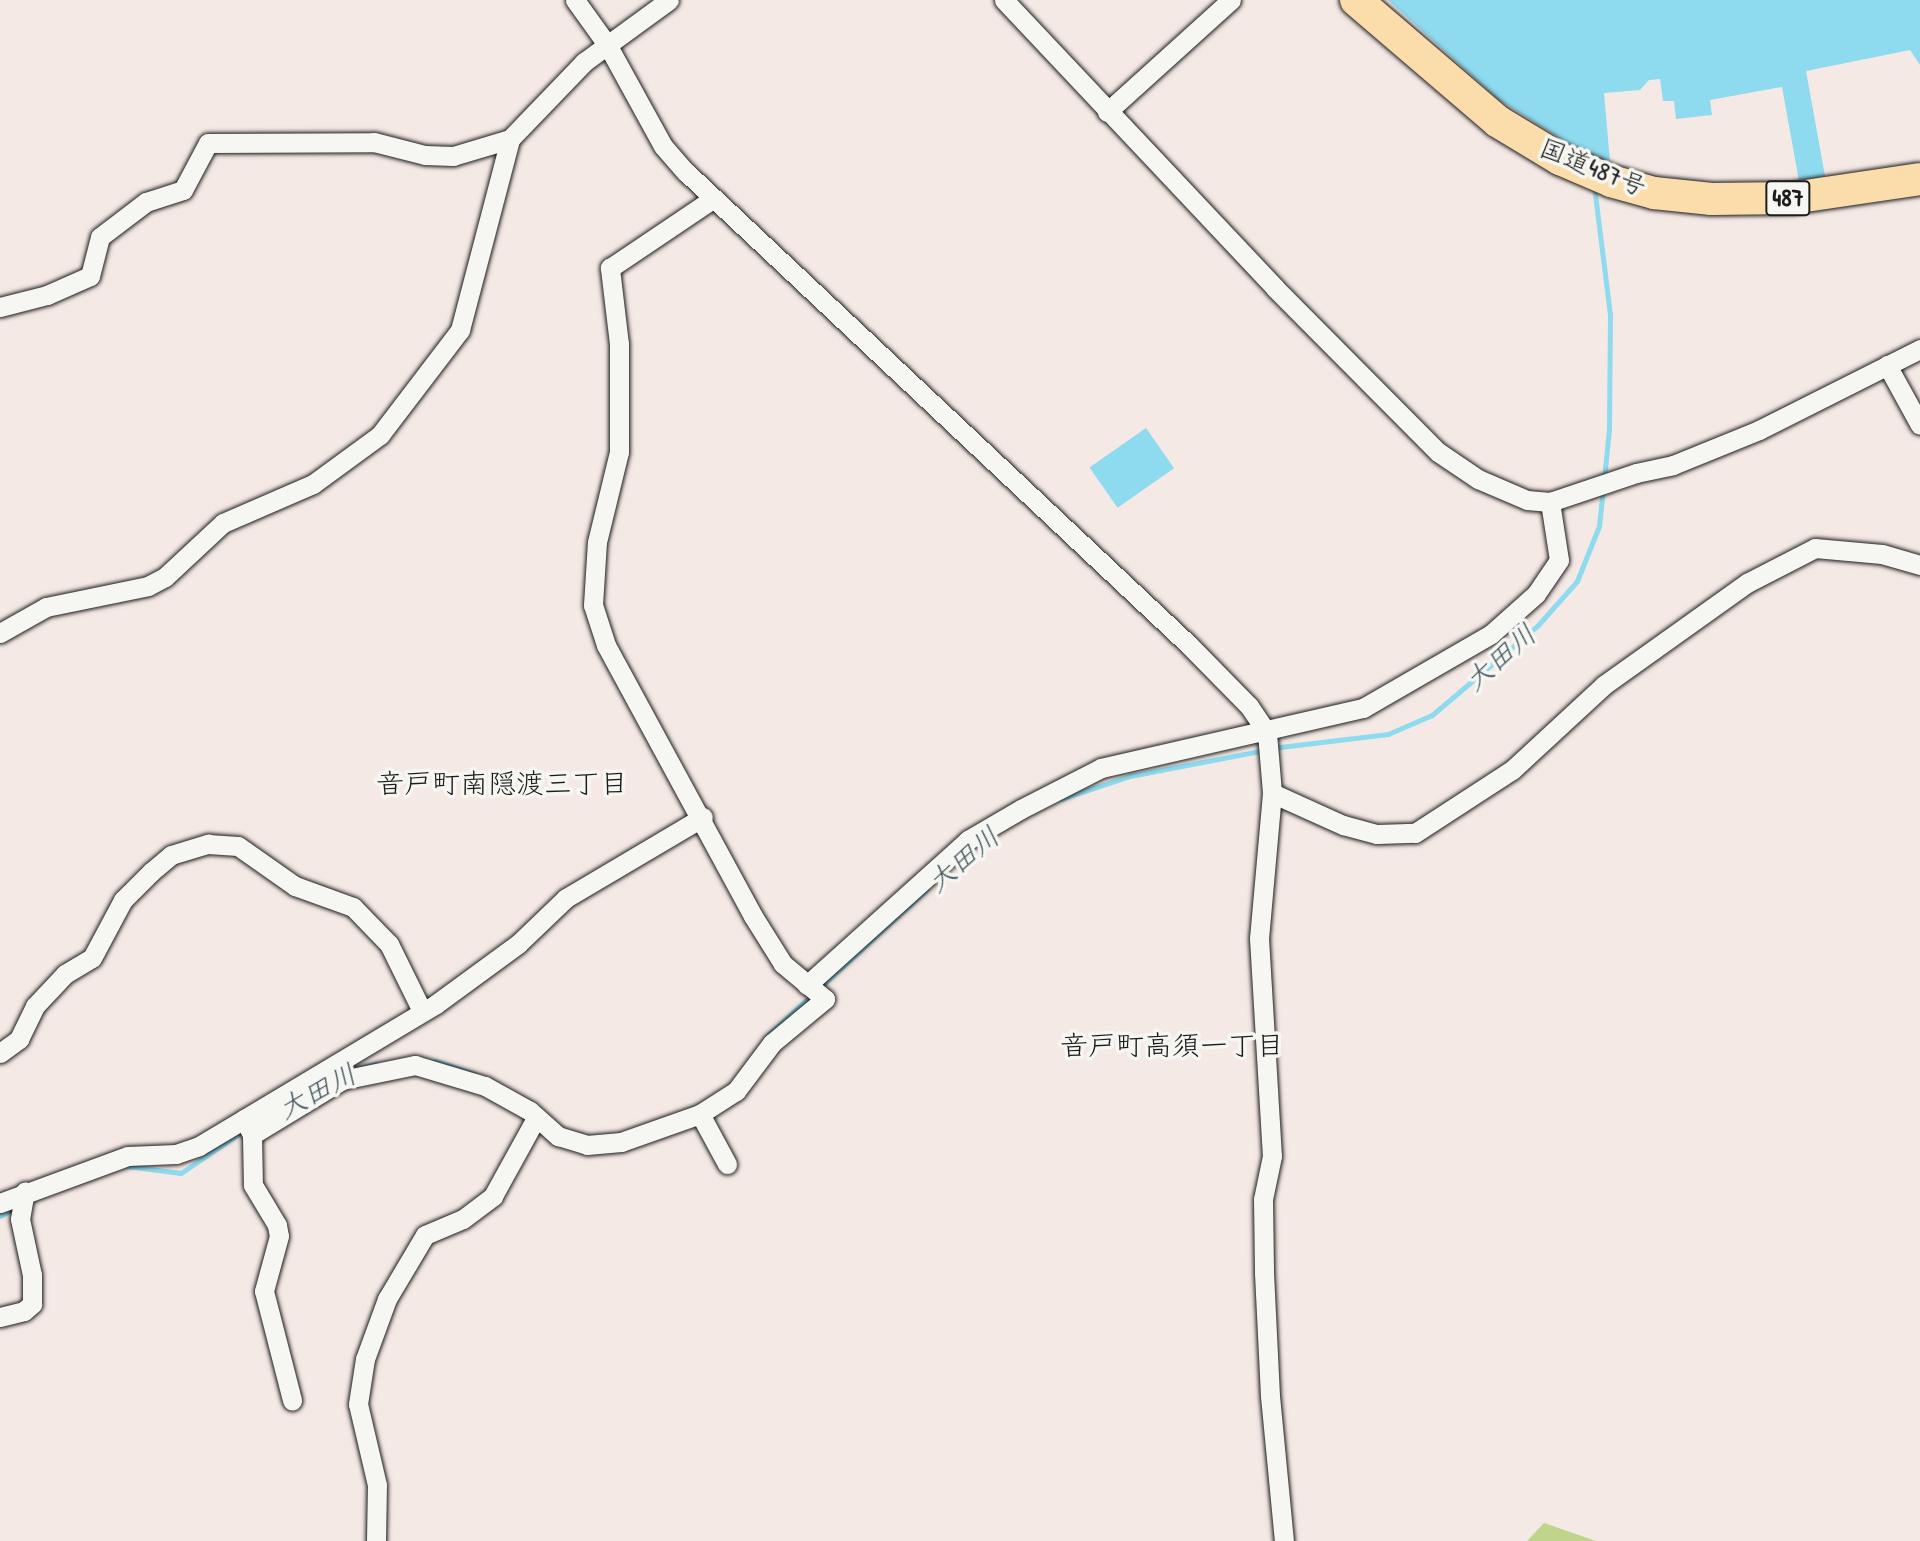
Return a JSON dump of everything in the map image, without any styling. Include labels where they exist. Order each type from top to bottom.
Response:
[{"type":"highway","name":"国道487号","points":[[1356,0],[1497,121],[1560,159],[1654,193],[1712,199],[1792,198],[1920,178]]},
{"type":"street","points":[[575,0],[608,46],[663,146],[714,198],[1189,645],[1249,706],[1267,733],[1272,793],[1259,937],[1272,1156],[1263,1211],[1270,1396],[1284,1541]]},
{"type":"street","points":[[0,633],[46,607],[148,586],[165,577],[223,523],[313,484],[380,435],[460,330],[510,139],[562,83],[669,0]]},
{"type":"street","points":[[1004,0],[1107,112],[1438,453],[1478,479],[1527,500],[1550,502],[1636,473],[1673,465],[1759,430],[1920,349]]},
{"type":"street","points":[[1107,112],[1231,0]]},
{"type":"street","points":[[0,307],[47,295],[90,276],[100,237],[146,202],[183,190],[208,143],[374,142],[425,155],[453,156],[510,139]]},
{"type":"street","points":[[0,1203],[24,1191],[128,1156],[176,1154],[248,1127],[342,1080],[415,1065],[485,1086],[537,1118],[558,1136],[587,1145],[621,1142],[700,1114],[736,1091],[772,1043],[825,999],[783,964],[761,930],[703,817],[606,645],[592,589],[597,542],[619,453],[619,344],[610,268],[714,198]]},
{"type":"street","points":[[1887,365],[1920,425]]},
{"type":"street","points":[[807,985],[968,840],[1021,809],[1101,768],[1267,733],[1363,708],[1515,615],[1559,559],[1550,502]]},
{"type":"street","points":[[1272,793],[1343,825],[1377,834],[1415,833],[1512,770],[1604,685],[1747,583],[1815,548],[1882,554],[1920,565]]},
{"type":"street","points":[[248,1127],[307,1079],[362,1052],[518,944],[566,898],[703,817]]},
{"type":"street","points":[[0,1052],[19,1039],[35,1006],[65,974],[92,958],[123,900],[151,872],[171,855],[208,844],[238,846],[295,886],[353,907],[389,944],[422,1011]]},
{"type":"street","points":[[700,1114],[727,1164]]},
{"type":"street","points":[[376,1541],[377,1485],[358,1404],[365,1359],[387,1299],[425,1235],[463,1219],[492,1196],[537,1118]]},
{"type":"street","points":[[248,1127],[253,1185],[279,1236],[264,1291],[292,1400]]},
{"type":"street","points":[[0,1317],[24,1311],[32,1304],[35,1292],[20,1219],[24,1191]]},
{"type":"green space","points":[[1544,1523],[1596,1541],[1527,1541]]},
{"type":"water","points":[[1388,0],[1920,0],[1920,65],[1910,50],[1806,71],[1825,176],[1799,181],[1782,87],[1710,100],[1712,115],[1676,119],[1674,101],[1663,101],[1660,79],[1649,80],[1640,90],[1604,93],[1610,162],[1576,148],[1499,100]]},
{"type":"water","points":[[1146,428],[1174,468],[1118,508],[1089,468]]},
{"type":"waterway","name":"大田川","points":[[1594,186],[1610,315],[1609,429],[1604,479]]},
{"type":"waterway","name":"大田川","points":[[1061,799],[1130,776],[1280,747],[1388,734],[1432,715],[1538,625],[1577,581],[1599,526],[1603,489]]},
{"type":"waterway","name":"大田川","points":[[767,1036],[927,889]]},
{"type":"waterway","name":"大田川","points":[[435,1061],[475,1074]]},
{"type":"waterway","name":"大田川","points":[[349,1071],[376,1064]]},
{"type":"waterway","name":"大田川","points":[[127,1166],[181,1173],[246,1129]]},
{"type":"waterway","name":"大田川","points":[[0,1216],[16,1208]]},
{"type":"district","name":"音戸町南隠渡三丁目","points":[[502,783]]},
{"type":"district","name":"音戸町高須一丁目","points":[[1172,1045]]}]
